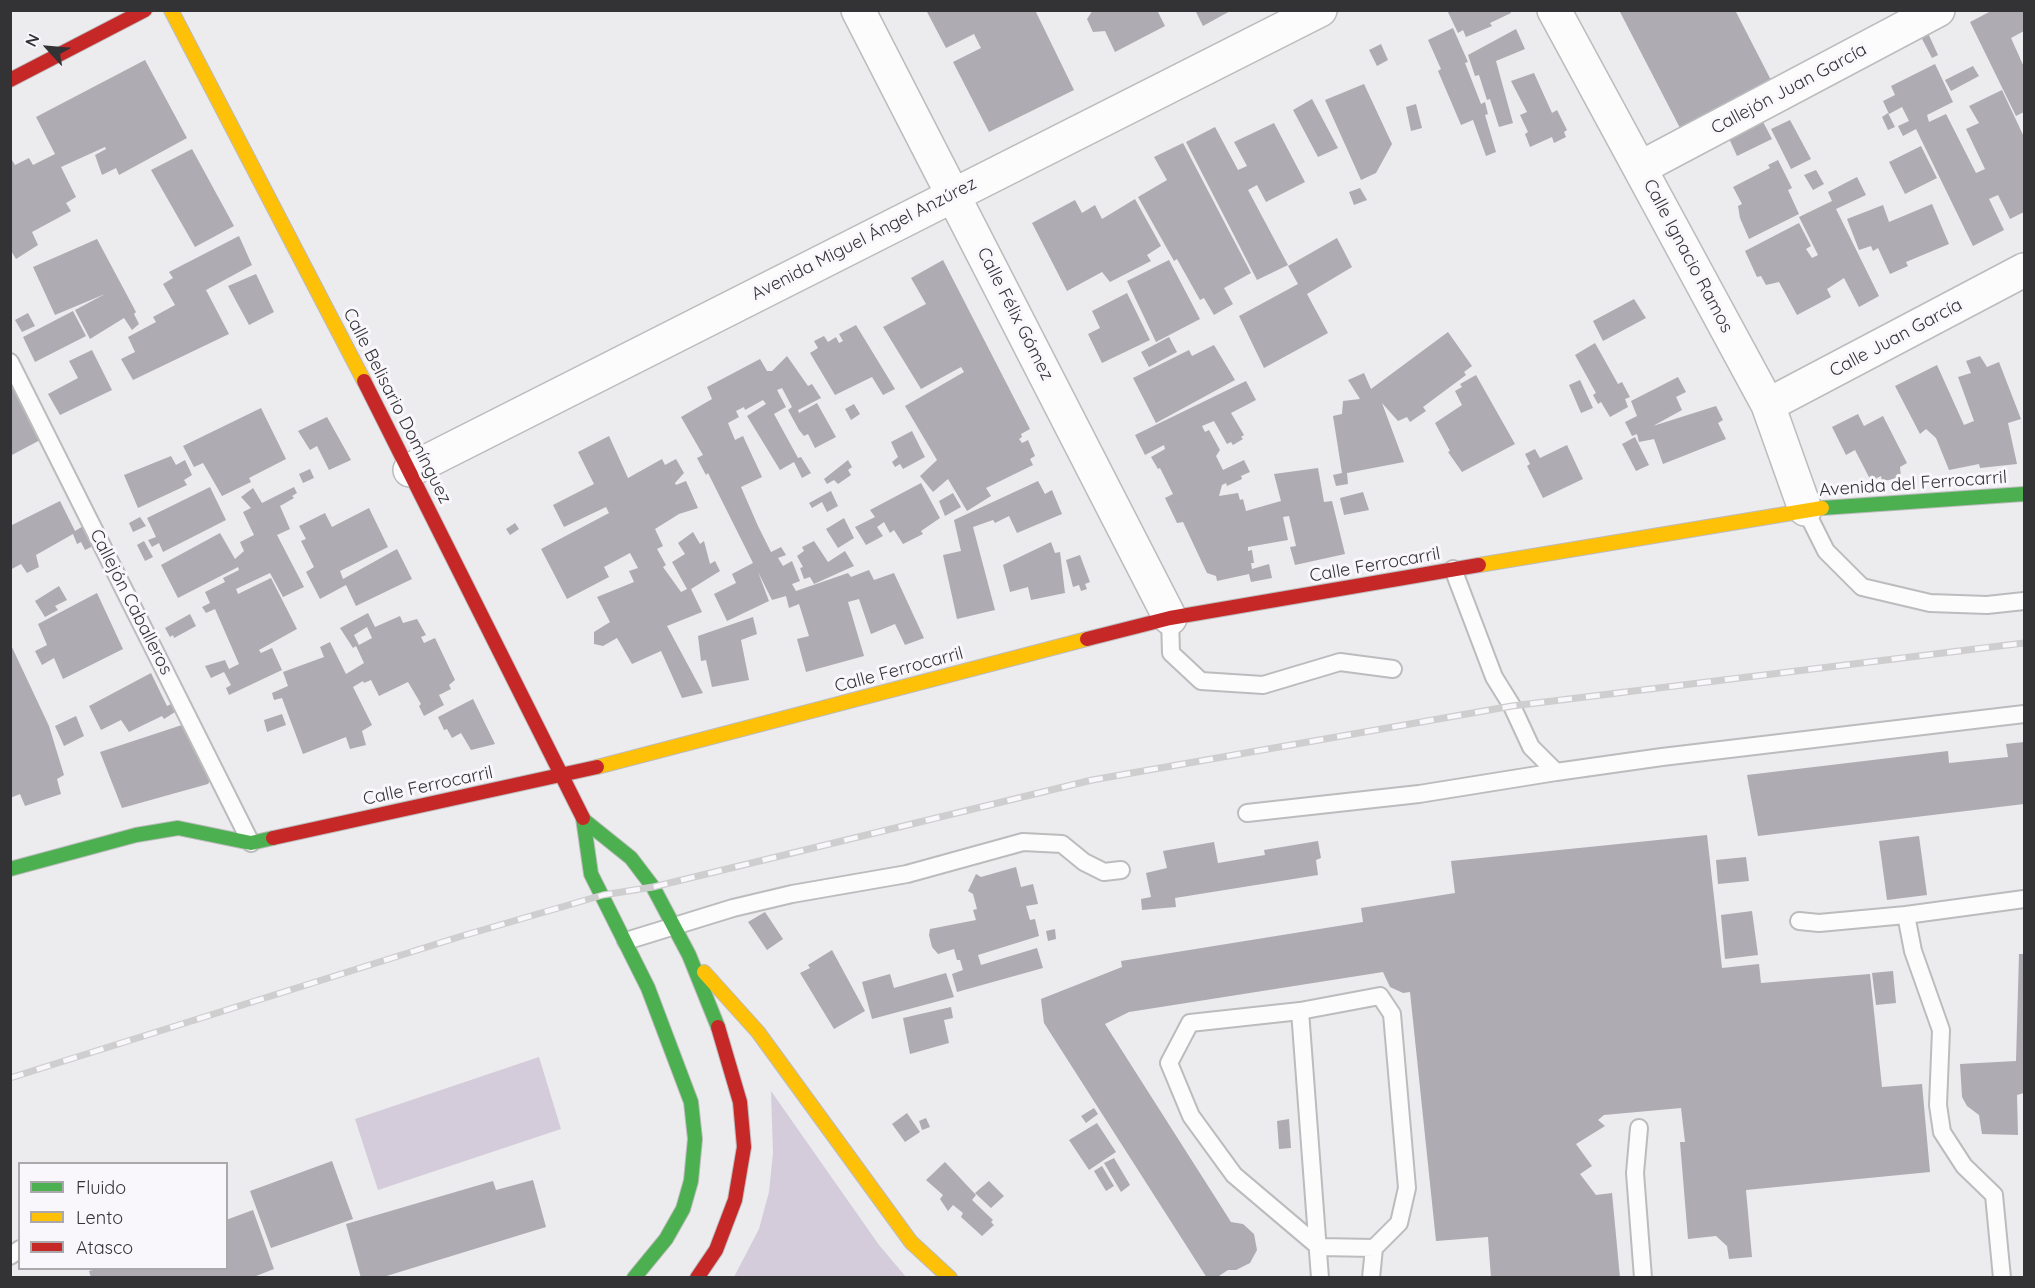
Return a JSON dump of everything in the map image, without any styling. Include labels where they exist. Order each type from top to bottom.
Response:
[{"type":"street","points":[[10,80],[145,10]]},
{"type":"street","name":"Calle Belisario Domínguez","points":[[171,10],[410,470],[585,821]]},
{"type":"street","name":"Calle Félix Gómez","points":[[858,10],[1170,618]]},
{"type":"street","name":"Avenida Miguel Ángel Anzúrez","points":[[410,470],[953,193],[1320,10]]},
{"type":"street","name":"Calle Ignacio Ramos","points":[[1554,10],[1768,405],[1805,509]]},
{"type":"street","name":"Callejón Juan García","points":[[1640,168],[1938,10]]},
{"type":"street","name":"Calle Juan García","points":[[1768,405],[2025,270]]},
{"type":"street","name":"Avenida del Ferrocarril","points":[[1805,509],[2025,494]]},
{"type":"street","name":"Calle Ferrocarril","points":[[10,869],[136,835],[178,828],[251,843],[562,776],[1170,618],[1805,509]]},
{"type":"street","points":[[585,821],[631,858],[653,887],[674,924],[689,955],[725,1046],[740,1102],[744,1147],[735,1200],[716,1250],[697,1278]]},
{"type":"street","points":[[585,821],[591,874],[648,988],[691,1102],[695,1139],[691,1181],[683,1209],[666,1239],[634,1278]]},
{"type":"street","points":[[689,955],[758,1032],[911,1242],[951,1278]]},
{"type":"lane","name":"Callejón Caballeros","points":[[10,362],[251,843]]},
{"type":"lane","points":[[1805,509],[1826,551],[1862,587],[1930,603],[1987,605],[2025,601]]},
{"type":"lane","points":[[1453,569],[1494,677],[1512,706],[1531,747],[1556,772]]},
{"type":"lane","points":[[1170,618],[1171,653],[1201,681],[1263,685],[1340,662],[1393,669]]},
{"type":"lane","points":[[1247,813],[1419,795],[1673,755],[2025,714]]},
{"type":"lane","points":[[626,941],[674,924],[792,894],[907,874],[1023,842],[1062,844],[1084,862],[1104,872],[1121,870]]},
{"type":"lane","points":[[1799,921],[1819,923],[1906,915],[2025,898]]},
{"type":"lane","points":[[1906,915],[1913,951],[1941,1030],[1938,1105],[1942,1132],[1964,1166],[1994,1195],[2002,1278]]},
{"type":"lane","points":[[1371,1278],[1374,1248],[1399,1223],[1407,1188],[1392,1014],[1380,996],[1300,1011],[1190,1023],[1169,1063],[1191,1116],[1234,1175],[1319,1247],[1374,1248]]},
{"type":"lane","points":[[1300,1011],[1320,1278]]},
{"type":"lane","points":[[1639,1128],[1635,1173],[1643,1278]]},
{"type":"shaded area","points":[[539,1057],[561,1129],[378,1190],[355,1119]]},
{"type":"shaded area","points":[[771,1091],[879,1245],[906,1277],[734,1277],[759,1229],[769,1192],[773,1153]]},
{"type":"building","points":[[926,10],[1035,10],[1074,90],[989,132],[953,62],[981,48],[974,34],[946,48]]},
{"type":"building","points":[[1093,10],[1157,10],[1165,26],[1115,52],[1105,31],[1093,32],[1087,19]]},
{"type":"building","points":[[1195,10],[1232,10],[1203,26]]},
{"type":"building","points":[[1447,10],[1510,10],[1511,13],[1490,23],[1492,26],[1466,37],[1463,30],[1458,33]]},
{"type":"building","points":[[1619,10],[1735,10],[1772,82],[1680,128]]},
{"type":"building","points":[[1993,10],[2024,10],[2024,31],[2011,38],[2024,67],[2024,112],[2016,116],[1970,22]]},
{"type":"building","points":[[1453,28],[1468,62],[1465,63],[1481,104],[1485,102],[1488,114],[1485,115],[1496,152],[1486,156],[1473,120],[1461,125],[1438,71],[1441,69],[1428,40]]},
{"type":"building","points":[[1516,29],[1525,49],[1496,61],[1513,123],[1499,127],[1490,99],[1487,100],[1479,75],[1475,76],[1468,55]]},
{"type":"building","points":[[1927,31],[1938,55],[1932,58],[1920,35]]},
{"type":"building","points":[[1381,44],[1388,60],[1377,66],[1369,50]]},
{"type":"building","points":[[145,60],[187,138],[119,175],[116,168],[102,175],[95,155],[106,149],[105,147],[61,167],[76,197],[66,203],[71,211],[32,232],[38,245],[16,259],[10,249],[10,157],[15,165],[29,158],[33,165],[55,154],[36,117]]},
{"type":"building","points":[[1935,64],[1953,102],[1927,115],[1929,122],[1946,114],[1976,173],[1985,169],[1966,129],[1979,123],[1969,106],[2002,90],[2024,137],[2024,212],[2010,219],[1998,195],[1989,199],[2004,230],[1973,246],[1916,129],[1903,136],[1898,126],[1909,121],[1902,107],[1889,114],[1883,101],[1895,95],[1891,86]]},
{"type":"building","points":[[1973,66],[1979,76],[1951,91],[1945,80]]},
{"type":"building","points":[[1534,73],[1552,113],[1557,110],[1567,130],[1564,132],[1566,137],[1554,143],[1552,137],[1530,147],[1525,134],[1528,132],[1520,115],[1527,112],[1511,81]]},
{"type":"building","points":[[1364,84],[1392,144],[1376,173],[1361,180],[1325,100]]},
{"type":"building","points":[[1312,99],[1338,148],[1318,157],[1293,110]]},
{"type":"building","points":[[1416,104],[1422,128],[1411,131],[1406,107]]},
{"type":"building","points":[[1888,113],[1895,127],[1888,130],[1882,117]]},
{"type":"building","points":[[1761,118],[1772,139],[1737,156],[1727,134]]},
{"type":"building","points":[[1790,120],[1811,159],[1791,169],[1771,129]]},
{"type":"building","points":[[1274,123],[1305,182],[1266,202],[1257,185],[1248,190],[1288,265],[1257,280],[1186,142],[1215,127],[1238,170],[1247,166],[1234,142]]},
{"type":"building","points":[[1183,143],[1251,273],[1224,288],[1233,304],[1214,315],[1204,298],[1200,300],[1177,259],[1174,261],[1138,197],[1167,180],[1154,157]]},
{"type":"building","points":[[1921,146],[1937,178],[1905,194],[1889,162]]},
{"type":"building","points":[[192,149],[234,226],[195,247],[151,170]]},
{"type":"building","points":[[1778,160],[1792,188],[1788,190],[1799,214],[1749,239],[1740,218],[1738,206],[1742,204],[1733,187],[1770,168],[1768,165]]},
{"type":"building","points":[[1816,170],[1824,184],[1813,190],[1804,175]]},
{"type":"building","points":[[1857,177],[1866,195],[1836,209],[1879,296],[1859,307],[1844,278],[1827,289],[1831,297],[1797,315],[1779,282],[1766,285],[1761,276],[1757,277],[1745,251],[1799,223],[1811,246],[1806,249],[1812,258],[1818,255],[1799,217],[1832,201],[1828,192]]},
{"type":"building","points":[[1360,188],[1367,200],[1354,205],[1349,192]]},
{"type":"building","points":[[1135,199],[1161,246],[1147,255],[1151,261],[1110,282],[1102,272],[1067,291],[1032,223],[1075,200],[1082,213],[1095,205],[1102,219]]},
{"type":"building","points":[[1932,204],[1949,244],[1906,262],[1908,266],[1890,274],[1878,248],[1873,251],[1871,246],[1859,250],[1847,219],[1883,205],[1889,222]]},
{"type":"building","points":[[239,236],[252,265],[206,290],[229,334],[133,380],[121,359],[135,352],[128,337],[156,322],[153,317],[175,305],[163,284],[173,278],[169,272]]},
{"type":"building","points":[[1337,238],[1352,267],[1307,294],[1328,333],[1264,368],[1239,316],[1298,284],[1288,266]]},
{"type":"building","points":[[97,239],[136,312],[134,314],[139,324],[132,330],[124,318],[90,339],[75,310],[105,294],[55,315],[33,267]]},
{"type":"building","points":[[943,260],[1030,429],[1021,434],[1022,437],[1019,439],[1022,443],[1028,440],[1035,456],[1030,459],[1033,465],[986,488],[991,496],[967,511],[948,479],[933,492],[920,476],[937,460],[905,406],[964,372],[961,367],[921,389],[883,327],[926,304],[911,278]]},
{"type":"building","points":[[1169,260],[1200,319],[1156,342],[1127,281]]},
{"type":"building","points":[[256,274],[274,312],[249,325],[228,286]]},
{"type":"building","points":[[1127,293],[1150,340],[1102,363],[1088,334],[1100,328],[1092,311]]},
{"type":"building","points":[[1634,299],[1646,318],[1603,341],[1593,321]]},
{"type":"building","points":[[73,311],[86,336],[35,362],[23,337]]},
{"type":"building","points":[[28,313],[35,326],[22,332],[15,320]]},
{"type":"building","points":[[856,325],[895,389],[883,395],[872,377],[835,395],[810,353],[818,348],[814,341],[824,336],[828,342],[836,337],[839,343],[843,341],[839,334]]},
{"type":"building","points":[[1448,332],[1472,366],[1464,372],[1466,375],[1423,407],[1426,411],[1410,422],[1407,417],[1398,421],[1382,403],[1404,462],[1347,473],[1348,484],[1336,486],[1333,475],[1342,473],[1333,416],[1342,414],[1343,401],[1360,399],[1348,380],[1364,373],[1371,389]]},
{"type":"building","points":[[1169,337],[1177,352],[1149,367],[1141,352]]},
{"type":"building","points":[[1595,343],[1618,384],[1622,382],[1630,397],[1625,399],[1628,407],[1610,417],[1601,402],[1598,404],[1593,395],[1596,393],[1575,355]]},
{"type":"building","points":[[1214,345],[1235,380],[1156,423],[1133,378],[1189,350],[1192,356]]},
{"type":"building","points":[[92,350],[112,390],[60,415],[48,394],[78,378],[69,361]]},
{"type":"building","points":[[787,356],[808,386],[812,384],[821,398],[798,410],[799,413],[817,403],[836,437],[815,448],[808,434],[804,436],[799,430],[788,410],[792,407],[782,388],[777,390],[786,407],[774,414],[798,458],[801,457],[811,473],[802,478],[794,462],[780,470],[747,416],[766,404],[763,400],[745,410],[744,407],[736,411],[739,417],[728,423],[735,440],[743,436],[762,477],[741,487],[758,526],[771,552],[781,547],[786,555],[778,558],[783,566],[792,561],[800,581],[792,584],[796,591],[848,573],[851,577],[869,570],[874,580],[894,573],[924,638],[905,645],[895,624],[871,634],[859,599],[848,602],[864,656],[806,672],[797,639],[809,636],[799,604],[789,608],[786,596],[772,600],[758,572],[769,601],[727,621],[714,594],[736,583],[732,574],[753,563],[708,473],[706,475],[697,458],[703,455],[681,417],[712,399],[707,387],[760,359],[767,371],[772,371]]},
{"type":"building","points":[[1980,356],[1987,367],[1999,362],[2021,419],[2008,423],[2017,464],[1980,468],[1979,464],[1949,470],[1936,438],[1926,429],[1920,434],[1895,386],[1937,365],[1964,425],[1974,421],[1958,377],[1971,373],[1966,361]]},
{"type":"building","points":[[1476,375],[1515,444],[1462,472],[1448,452],[1450,451],[1435,423],[1462,405],[1455,391],[1462,387],[1460,384]]},
{"type":"building","points":[[1678,377],[1686,392],[1676,397],[1682,410],[1653,426],[1716,406],[1723,420],[1718,423],[1726,439],[1663,464],[1654,439],[1639,442],[1637,434],[1632,436],[1625,422],[1637,416],[1631,401]]},
{"type":"building","points":[[1580,380],[1593,408],[1581,413],[1569,385]]},
{"type":"building","points":[[1246,381],[1256,400],[1231,413],[1244,435],[1241,437],[1243,439],[1233,445],[1231,442],[1227,444],[1214,421],[1202,426],[1205,432],[1209,430],[1220,450],[1216,456],[1223,470],[1244,460],[1250,472],[1241,476],[1242,479],[1227,486],[1226,483],[1222,485],[1219,496],[1238,493],[1240,500],[1243,499],[1246,511],[1281,501],[1274,474],[1318,468],[1324,502],[1332,501],[1345,554],[1295,565],[1290,547],[1296,546],[1289,516],[1283,517],[1288,540],[1248,547],[1248,551],[1252,550],[1254,563],[1251,563],[1252,569],[1269,564],[1272,578],[1251,582],[1249,574],[1217,581],[1216,576],[1207,573],[1183,522],[1177,523],[1165,498],[1173,494],[1160,468],[1158,469],[1151,457],[1165,449],[1164,445],[1145,455],[1135,435]]},
{"type":"building","points":[[10,383],[21,402],[24,401],[42,439],[10,456]]},
{"type":"building","points":[[854,404],[860,414],[851,420],[845,409]]},
{"type":"building","points":[[261,408],[286,459],[249,478],[251,482],[222,496],[203,463],[194,467],[183,446]]},
{"type":"building","points":[[1858,414],[1864,426],[1883,416],[1907,463],[1900,467],[1901,478],[1882,481],[1881,476],[1871,481],[1855,450],[1846,455],[1832,427]]},
{"type":"building","points":[[327,417],[351,460],[329,470],[317,446],[310,450],[298,431]]},
{"type":"building","points":[[912,431],[925,457],[903,469],[900,464],[895,467],[892,462],[898,457],[891,442]]},
{"type":"building","points":[[609,436],[628,478],[662,459],[665,465],[676,459],[684,473],[675,483],[676,485],[686,481],[698,508],[679,514],[655,529],[663,546],[657,549],[666,565],[663,567],[681,592],[687,589],[672,562],[685,554],[678,543],[693,532],[700,544],[704,541],[710,564],[715,561],[720,571],[691,589],[702,612],[667,626],[703,693],[682,698],[661,651],[632,664],[617,638],[603,646],[594,644],[594,632],[610,622],[597,597],[634,582],[629,571],[638,568],[630,553],[604,567],[609,577],[567,599],[541,549],[609,513],[606,507],[564,527],[553,505],[594,484],[578,452]]},
{"type":"building","points":[[1635,437],[1649,465],[1636,471],[1622,444]]},
{"type":"building","points":[[1567,445],[1583,479],[1543,498],[1527,466],[1530,464],[1525,454],[1535,449],[1540,458]]},
{"type":"building","points":[[171,456],[176,465],[185,460],[192,475],[184,480],[187,485],[138,508],[124,475]]},
{"type":"building","points":[[848,460],[852,467],[848,470],[851,475],[838,484],[834,480],[827,484],[824,479]]},
{"type":"building","points":[[310,469],[314,478],[303,483],[299,474]]},
{"type":"building","points":[[1038,481],[1045,494],[1052,490],[1062,514],[1017,533],[1009,516],[995,523],[993,520],[973,527],[995,610],[957,619],[943,555],[961,551],[954,520]]},
{"type":"building","points":[[921,483],[940,518],[921,531],[923,534],[903,544],[894,530],[890,533],[884,522],[877,527],[883,536],[866,545],[855,527],[875,517],[870,510]]},
{"type":"building","points":[[210,487],[226,520],[163,552],[159,543],[152,547],[148,540],[156,537],[147,518]]},
{"type":"building","points":[[294,487],[297,493],[292,496],[294,498],[280,506],[290,529],[277,535],[304,587],[283,597],[270,573],[236,589],[238,594],[271,578],[297,629],[259,650],[261,653],[272,648],[282,670],[229,695],[226,688],[231,685],[224,672],[211,678],[205,666],[225,660],[229,669],[239,664],[215,609],[206,613],[202,607],[210,603],[205,592],[225,582],[223,578],[239,570],[238,567],[178,598],[161,565],[220,533],[235,559],[244,551],[240,542],[254,535],[243,512],[251,508],[241,497],[253,488],[262,503]]},
{"type":"building","points":[[831,491],[838,506],[827,512],[822,502],[812,508],[809,503]]},
{"type":"building","points":[[1363,492],[1369,510],[1344,515],[1340,498]]},
{"type":"building","points":[[953,493],[961,507],[945,516],[939,501]]},
{"type":"building","points":[[60,501],[75,531],[85,525],[95,545],[85,550],[81,542],[77,544],[73,534],[36,555],[39,567],[27,573],[21,564],[10,570],[10,526]]},
{"type":"building","points":[[369,508],[388,547],[340,571],[343,579],[397,549],[412,579],[356,606],[346,585],[320,599],[306,572],[314,567],[301,541],[306,539],[299,526],[325,513],[332,527]]},
{"type":"building","points":[[140,517],[146,526],[133,532],[129,523]]},
{"type":"building","points":[[844,518],[854,538],[838,548],[826,529]]},
{"type":"building","points":[[515,523],[519,529],[510,535],[506,529]]},
{"type":"building","points":[[144,541],[153,557],[145,561],[137,545]]},
{"type":"building","points":[[814,541],[828,562],[845,551],[854,566],[814,584],[810,577],[804,579],[800,568],[803,567],[797,556],[804,551],[802,547]]},
{"type":"building","points":[[1051,542],[1055,553],[1060,552],[1065,593],[1031,600],[1028,587],[1010,592],[1003,565]]},
{"type":"building","points":[[1080,555],[1090,582],[1085,584],[1087,589],[1081,591],[1079,585],[1073,587],[1066,560]]},
{"type":"building","points":[[59,586],[67,600],[55,606],[58,610],[45,617],[35,601]]},
{"type":"building","points":[[97,593],[123,649],[63,679],[54,658],[42,665],[35,651],[47,645],[38,624]]},
{"type":"building","points":[[368,613],[375,627],[400,616],[403,623],[417,619],[426,635],[421,637],[424,643],[435,638],[455,680],[449,685],[451,689],[439,695],[444,705],[424,716],[419,706],[421,704],[408,682],[379,696],[371,680],[364,683],[363,681],[353,687],[372,725],[362,731],[366,745],[350,749],[346,737],[303,754],[282,698],[274,700],[272,693],[288,686],[283,672],[324,657],[320,647],[330,642],[346,674],[364,663],[356,646],[353,648],[340,628]],"holes":[[[367,627],[372,638],[359,645],[354,635]]]},
{"type":"building","points":[[190,614],[196,626],[174,638],[173,635],[170,637],[165,628]]},
{"type":"building","points":[[753,617],[757,634],[741,640],[749,680],[712,687],[706,660],[701,661],[698,636]]},
{"type":"building","points":[[10,643],[49,726],[64,775],[57,779],[61,794],[25,806],[20,794],[10,798]]},
{"type":"building","points":[[151,673],[167,706],[171,704],[175,712],[164,719],[162,716],[129,732],[121,720],[101,730],[89,706]]},
{"type":"building","points":[[473,699],[495,744],[471,750],[461,733],[452,738],[447,729],[444,730],[438,717]]},
{"type":"building","points":[[282,714],[286,725],[267,732],[264,720]]},
{"type":"building","points":[[76,716],[84,736],[64,746],[55,726]]},
{"type":"building","points":[[185,724],[211,779],[208,784],[122,808],[100,752]]},
{"type":"building","points":[[2024,742],[2024,804],[1758,836],[1747,775],[1948,751],[1949,763],[2008,757],[2006,744]]},
{"type":"building","points":[[1707,835],[1722,968],[1759,964],[1761,983],[1870,974],[1882,1087],[1922,1084],[1930,1172],[1746,1190],[1752,1257],[1729,1259],[1727,1246],[1716,1236],[1688,1239],[1680,1142],[1685,1142],[1681,1108],[1604,1115],[1598,1120],[1605,1126],[1576,1144],[1592,1166],[1580,1174],[1596,1195],[1612,1193],[1620,1278],[1491,1278],[1488,1237],[1436,1241],[1410,992],[1403,993],[1390,987],[1383,972],[1129,1012],[1105,1024],[1231,1222],[1243,1224],[1254,1234],[1257,1250],[1250,1263],[1236,1270],[1228,1270],[1216,1278],[1207,1278],[1044,1023],[1041,999],[1122,967],[1121,961],[1363,922],[1361,908],[1455,893],[1451,861]]},
{"type":"building","points":[[1919,836],[1927,895],[1887,900],[1879,841]]},
{"type":"building","points":[[1318,841],[1321,858],[1316,860],[1318,875],[1175,898],[1176,907],[1142,910],[1141,899],[1151,897],[1146,873],[1167,868],[1163,851],[1214,842],[1218,863],[1265,855],[1264,850]]},
{"type":"building","points":[[1746,857],[1749,881],[1718,884],[1716,860]]},
{"type":"building","points":[[1016,867],[1021,887],[1033,884],[1038,904],[1026,906],[1030,920],[1035,919],[1039,936],[978,955],[981,965],[1037,948],[1043,968],[957,992],[952,974],[963,970],[960,960],[957,960],[954,949],[938,954],[932,947],[930,929],[976,920],[973,910],[977,909],[973,894],[968,891],[976,874],[981,877]]},
{"type":"building","points":[[1752,911],[1758,955],[1725,959],[1721,915]]},
{"type":"building","points":[[765,912],[783,939],[767,950],[748,922]]},
{"type":"building","points":[[1055,929],[1056,939],[1048,941],[1046,931]]},
{"type":"building","points":[[832,950],[865,1011],[834,1029],[800,973],[810,968],[808,965]]},
{"type":"building","points":[[2019,954],[2024,954],[2024,1093],[2017,1095],[2018,1135],[1982,1134],[1979,1115],[1967,1106],[1962,1097],[1960,1064],[2016,1061]]},
{"type":"building","points":[[1893,971],[1896,1003],[1876,1005],[1872,973]]},
{"type":"building","points":[[946,973],[954,997],[872,1019],[862,982],[890,974],[894,988]]},
{"type":"building","points":[[951,1007],[953,1018],[944,1020],[949,1043],[910,1054],[903,1018]]},
{"type":"building","points":[[1094,1108],[1098,1114],[1086,1123],[1081,1116]]},
{"type":"building","points":[[907,1113],[920,1132],[905,1142],[892,1124]]},
{"type":"building","points":[[926,1118],[930,1127],[922,1130],[919,1121]]},
{"type":"building","points":[[1289,1119],[1291,1148],[1279,1149],[1277,1121]]},
{"type":"building","points":[[1097,1123],[1116,1152],[1089,1170],[1069,1140]]},
{"type":"building","points":[[1114,1158],[1130,1185],[1121,1192],[1104,1163]]},
{"type":"building","points":[[332,1161],[353,1219],[271,1248],[250,1191]]},
{"type":"building","points":[[945,1162],[976,1195],[972,1200],[993,1220],[991,1222],[994,1225],[982,1236],[961,1217],[963,1213],[953,1205],[948,1211],[940,1199],[943,1195],[926,1180]]},
{"type":"building","points":[[1102,1166],[1114,1186],[1106,1191],[1094,1171]]},
{"type":"building","points":[[533,1180],[546,1227],[380,1278],[361,1278],[346,1224],[493,1181],[496,1190]]},
{"type":"building","points":[[989,1181],[1004,1196],[991,1208],[975,1193]]},
{"type":"building","points":[[253,1210],[274,1269],[251,1278],[91,1278],[89,1271],[92,1270],[228,1270],[228,1219]]},
{"type":"railway","points":[[10,1078],[462,936],[603,895],[653,887],[1092,780],[1512,706],[2024,643]]},
{"type":"traffic: fast","points":[[1822,508],[2024,494]]},
{"type":"traffic: fast","points":[[583,818],[591,874],[648,988],[691,1102],[695,1139],[691,1181],[683,1209],[666,1239],[634,1278]]},
{"type":"traffic: fast","points":[[585,821],[631,858],[653,887],[689,955],[718,1027]]},
{"type":"traffic: fast","points":[[10,869],[136,835],[178,828],[251,843],[273,838]]},
{"type":"traffic: slow","points":[[171,10],[364,381]]},
{"type":"traffic: slow","points":[[1479,565],[1822,508]]},
{"type":"traffic: slow","points":[[597,767],[1087,639]]},
{"type":"traffic: slow","points":[[704,972],[758,1032],[911,1242],[950,1278]]},
{"type":"traffic: jam","points":[[10,80],[145,10]]},
{"type":"traffic: jam","points":[[364,381],[583,818]]},
{"type":"traffic: jam","points":[[1087,639],[1170,618],[1479,565]]},
{"type":"traffic: jam","points":[[273,838],[597,767]]},
{"type":"traffic: jam","points":[[697,1278],[716,1250],[735,1200],[744,1147],[740,1102],[718,1027]]}]
